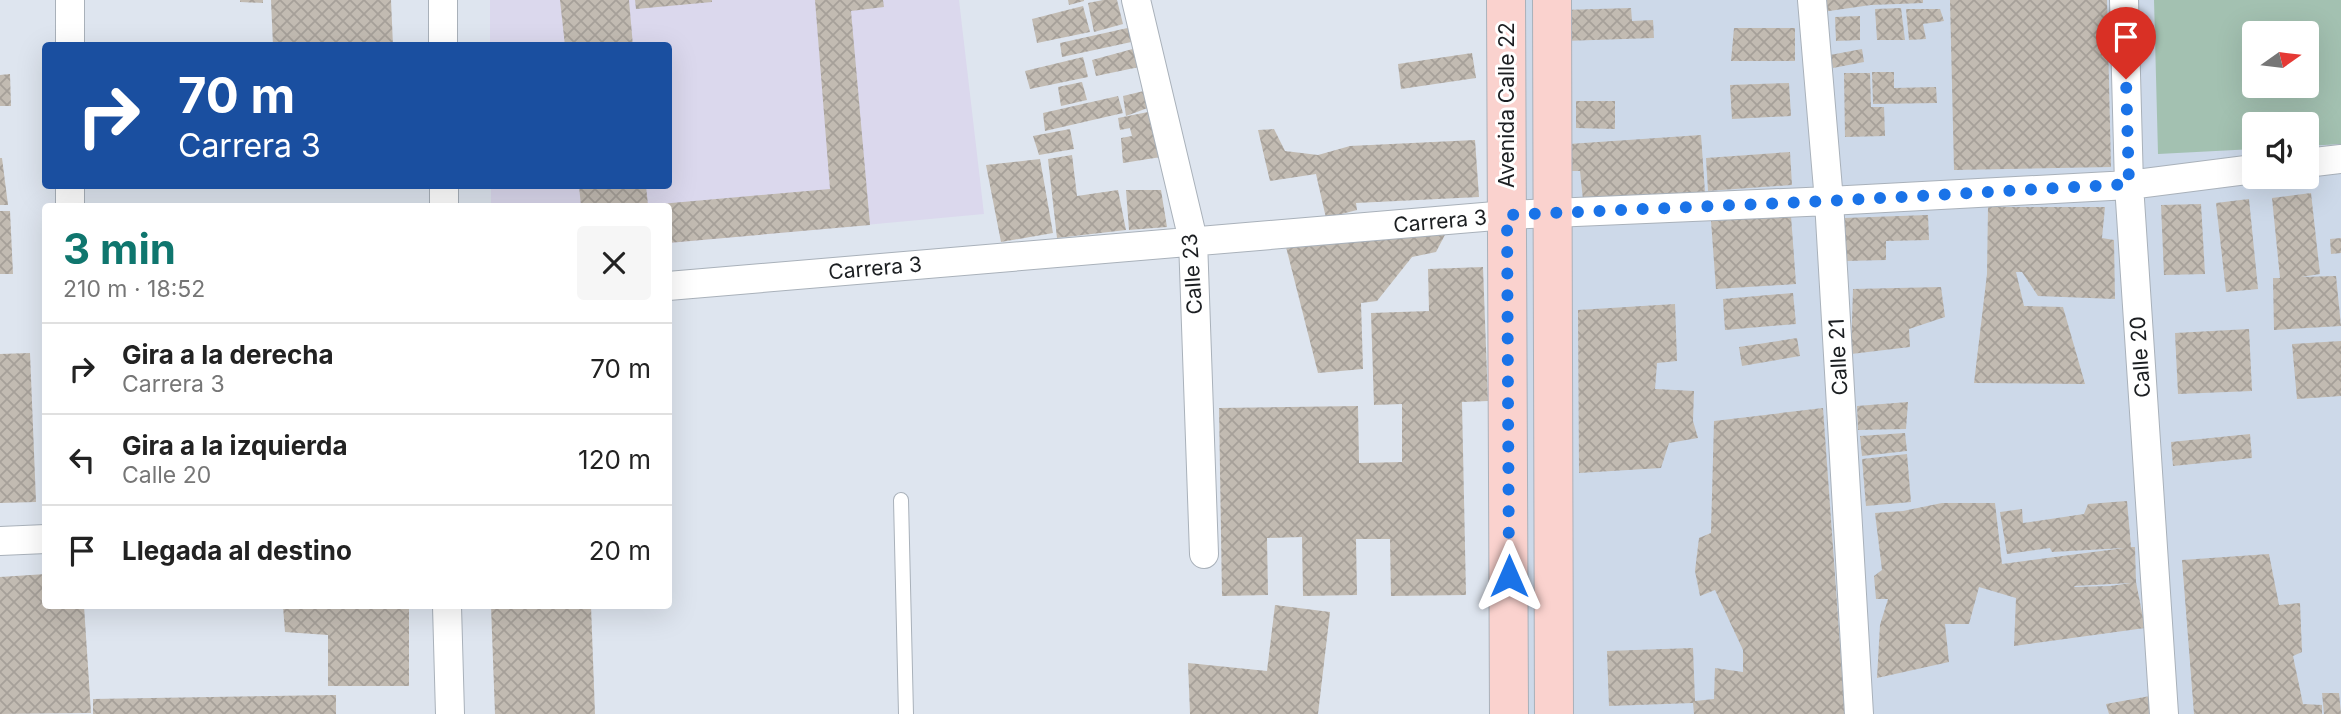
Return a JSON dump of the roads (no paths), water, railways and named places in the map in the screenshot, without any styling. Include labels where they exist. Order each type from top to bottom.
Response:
[{"type":"street","points":[[70,0],[70,42]]},
{"type":"street","points":[[443,0],[443,42]]},
{"type":"street","name":"Calle 23","points":[[1136,0],[1193,240],[1204,554]]},
{"type":"street","name":"Avenida Calle 22","points":[[1506,0],[1510,714]]},
{"type":"street","points":[[1552,0],[1554,714]]},
{"type":"street","name":"Calle 21","points":[[1812,0],[1829,201],[1859,714]]},
{"type":"street","name":"Calle 20","points":[[2124,0],[2129,184],[2164,714]]},
{"type":"street","points":[[2319,162],[2341,159]]},
{"type":"street","name":"Carrera 3","points":[[672,286],[1507,215],[2129,184],[2242,170]]},
{"type":"street","points":[[0,541],[42,539]]},
{"type":"street","points":[[447,609],[450,714]]},
{"type":"lane","points":[[901,500],[906,714]]}]
